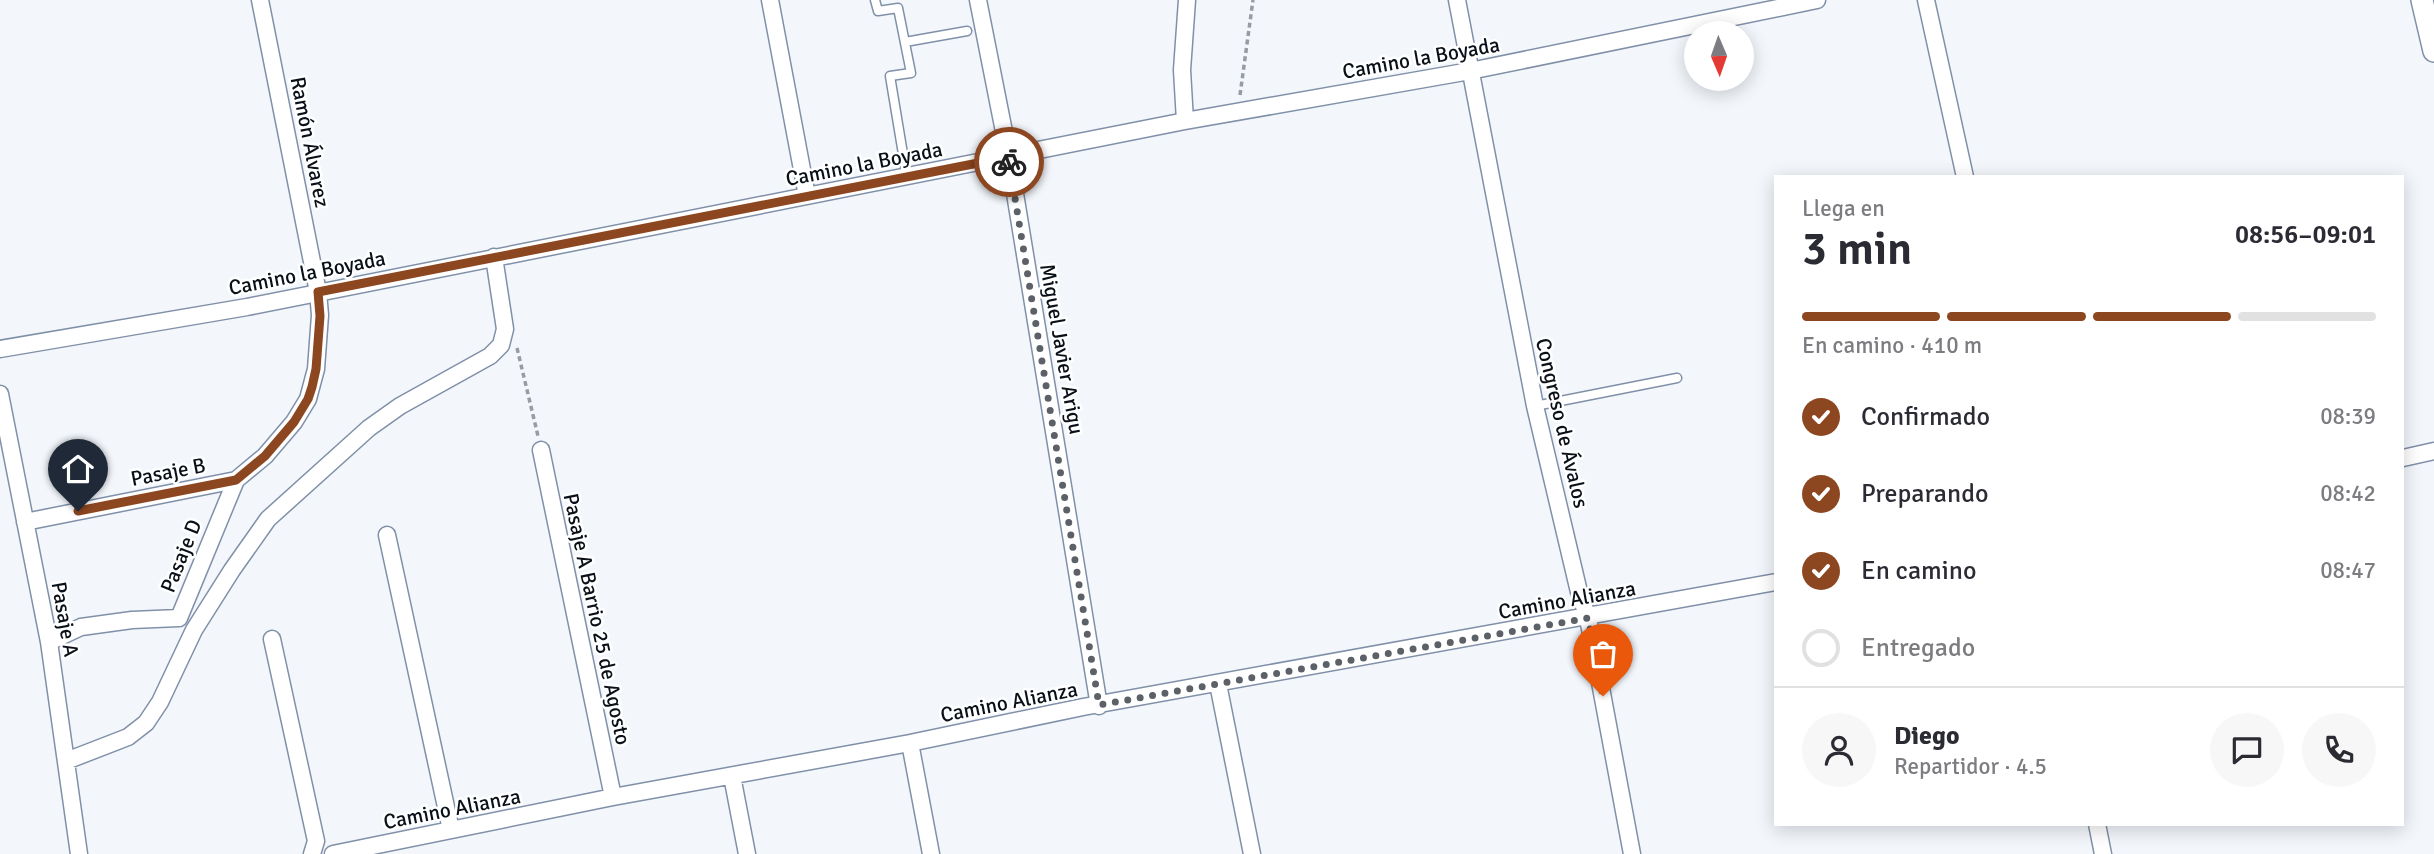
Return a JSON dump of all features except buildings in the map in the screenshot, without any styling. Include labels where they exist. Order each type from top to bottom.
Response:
[{"type":"street","name":"Ramón Álvarez","points":[[260,0],[318,292]]},
{"type":"street","points":[[770,0],[807,196]]},
{"type":"street","name":"Miguel Javier Arigu","points":[[978,0],[1009,157],[1099,705]]},
{"type":"street","points":[[1185,121],[1182,70],[1187,0]]},
{"type":"street","name":"Congreso de Ávalos","points":[[1457,0],[1535,406],[1579,592],[1588,618],[1632,854]]},
{"type":"street","name":"Camino la Boyada","points":[[0,349],[247,307],[1185,121],[1470,71],[1817,0]]},
{"type":"street","points":[[1926,0],[1965,175]]},
{"type":"street","points":[[2423,0],[2434,51]]},
{"type":"street","points":[[66,761],[128,737],[146,723],[160,702],[194,630],[268,519],[369,428],[400,407],[490,356],[501,345],[505,330],[494,257]]},
{"type":"street","name":"Pasaje D","points":[[178,618],[236,480],[265,456],[294,422],[308,399],[316,369],[320,316],[318,292]]},
{"type":"street","name":"Pasaje A","points":[[0,394],[49,642],[79,854]]},
{"type":"street","name":"Pasaje A Barrio 25 de Agosto","points":[[541,450],[612,797]]},
{"type":"street","points":[[2404,458],[2434,451]]},
{"type":"street","name":"Pasaje B","points":[[25,522],[236,480]]},
{"type":"street","points":[[387,535],[451,830]]},
{"type":"street","name":"Camino Alianza","points":[[334,854],[612,797],[910,743],[1099,705],[1774,582]]},
{"type":"street","points":[[49,642],[81,627],[132,620],[178,618],[194,630]]},
{"type":"street","points":[[272,639],[316,841],[312,854]]},
{"type":"street","points":[[1218,684],[1252,854]]},
{"type":"street","points":[[910,743],[931,854]]},
{"type":"street","points":[[732,776],[747,854]]},
{"type":"street","points":[[2096,826],[2103,854]]},
{"type":"lane","points":[[875,0],[877,11],[898,8],[911,73],[890,76],[907,178]]},
{"type":"lane","points":[[905,42],[967,31]]},
{"type":"lane","points":[[1535,406],[1677,378]]},
{"type":"path","points":[[1238,112],[1253,0]]},
{"type":"path","points":[[505,330],[514,338],[541,450]]},
{"type":"way so far","points":[[1009,162],[1099,705],[1588,618],[1603,696]]},
{"type":"route","points":[[78,511],[236,480],[265,456],[294,422],[312,387],[320,316],[318,292],[1009,157],[1009,162]]}]
